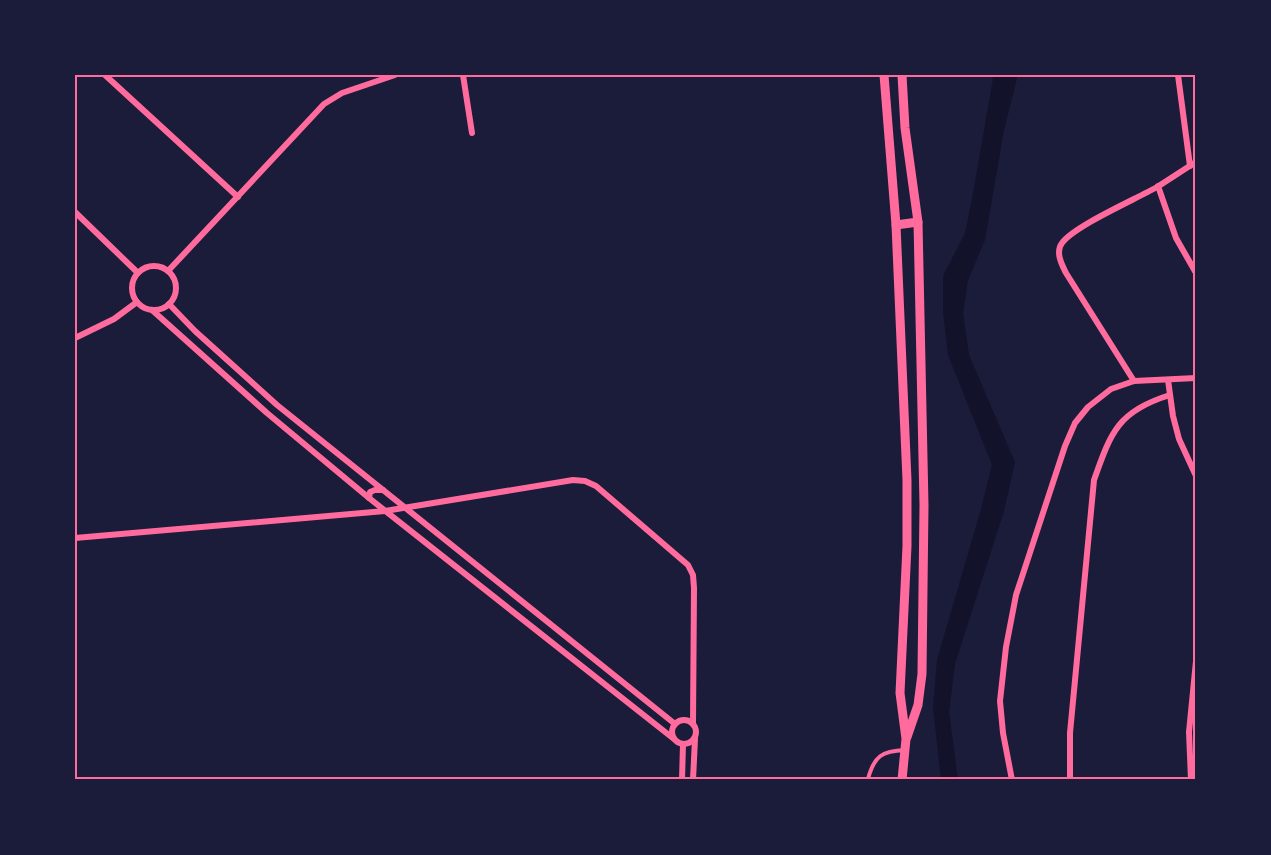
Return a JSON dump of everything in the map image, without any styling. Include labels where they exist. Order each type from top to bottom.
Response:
[{"type":"main road","points":[[884,75],[896,225],[907,480],[907,546],[900,693],[906,739],[902,780]]},
{"type":"main road","points":[[902,75],[905,128],[918,222],[924,597],[922,674],[918,705],[906,739]]},
{"type":"main road","points":[[896,225],[918,222]]},
{"type":"street","points":[[105,75],[238,197]]},
{"type":"street","points":[[168,271],[324,104],[342,93],[395,75]]},
{"type":"street","points":[[463,75],[472,133]]},
{"type":"street","points":[[1134,381],[1061,263],[1059,254],[1062,243],[1077,230],[1158,186],[1193,164],[1178,75]]},
{"type":"street","points":[[1158,186],[1176,238],[1196,273]]},
{"type":"street","points":[[75,212],[138,273]]},
{"type":"street","points":[[152,310],[169,304],[175,296],[175,281],[168,271],[159,266],[151,266],[138,273],[132,286],[132,293],[137,303],[152,310],[267,413],[385,512],[674,739],[683,744],[688,744],[694,739]]},
{"type":"street","points":[[75,338],[114,319],[137,303]]},
{"type":"street","points":[[169,304],[195,331],[277,405],[675,724]]},
{"type":"street","points":[[1012,780],[1003,733],[1000,701],[1006,647],[1016,595],[1065,446],[1075,423],[1088,407],[1112,389],[1134,381],[1194,377]]},
{"type":"street","points":[[1168,380],[1179,439],[1196,476]]},
{"type":"street","points":[[1070,780],[1070,733],[1094,480],[1107,444],[1121,422],[1139,406],[1170,395]]},
{"type":"street","points":[[75,538],[385,512],[573,480],[585,481],[596,486],[688,565],[693,575],[693,724],[696,731],[693,780]]},
{"type":"street","points":[[369,498],[370,492],[384,490]]},
{"type":"street","points":[[1191,780],[1189,732],[1196,661]]},
{"type":"street","points":[[674,739],[672,731],[675,724],[682,720],[693,724]]},
{"type":"street","points":[[682,780],[683,744]]},
{"type":"lane","points":[[868,779],[876,758],[890,750],[905,750]]},
{"type":"shaded area","points":[[992,75],[1016,75],[1017,78],[1004,130],[985,240],[968,280],[963,313],[969,355],[1015,462],[1004,511],[955,664],[949,712],[958,780],[941,780],[933,708],[937,660],[992,465],[948,355],[943,311],[943,276],[965,233]]}]
